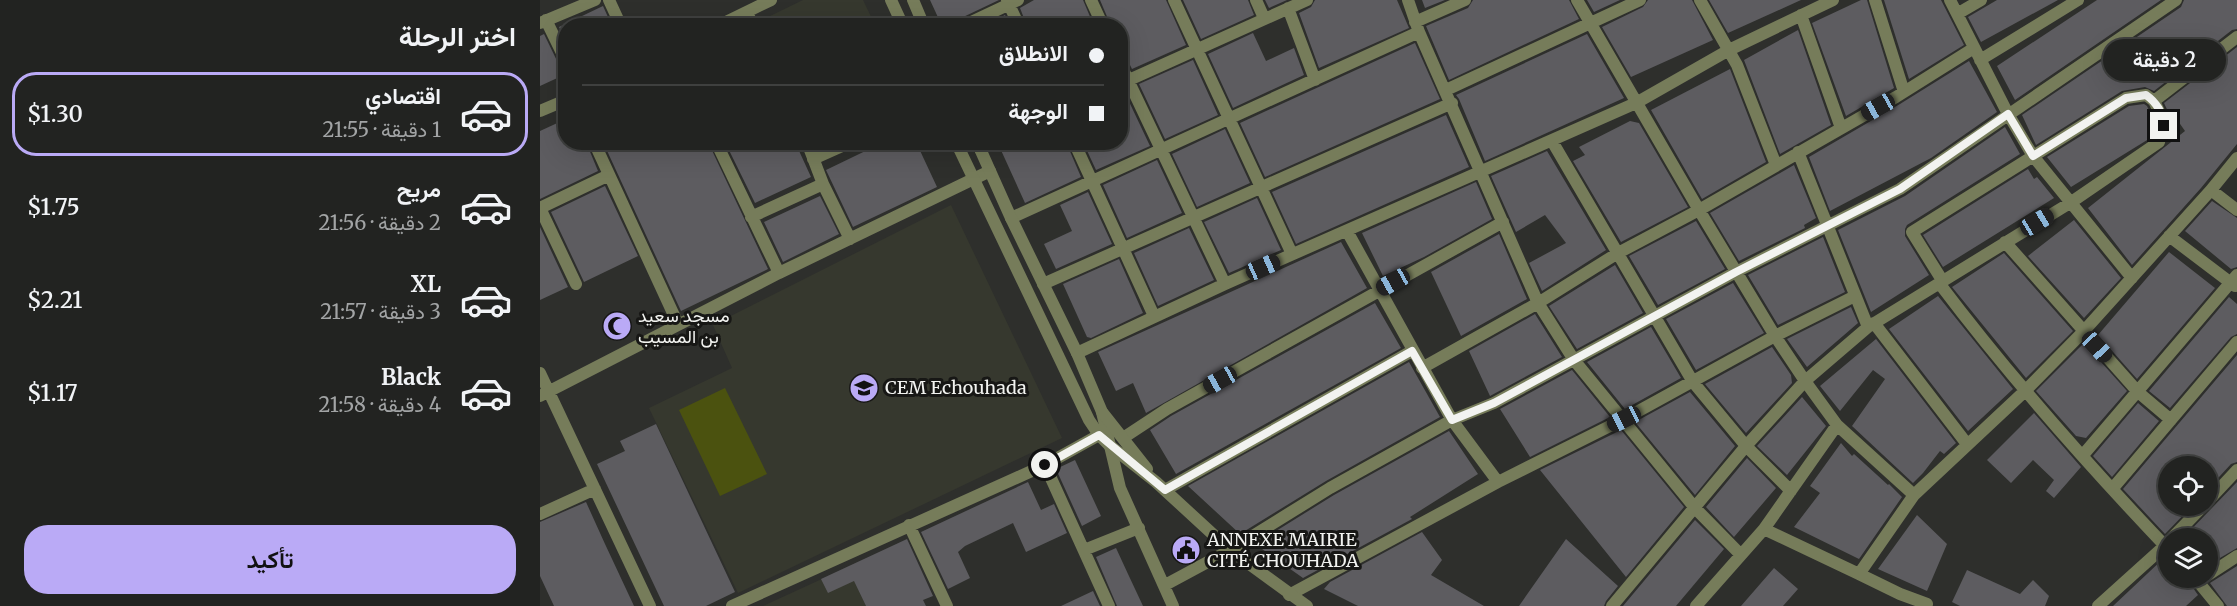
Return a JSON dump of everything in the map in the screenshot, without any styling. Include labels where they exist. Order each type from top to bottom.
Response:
[{"type":"street","points":[[558,47],[543,22],[595,0]]},
{"type":"street","points":[[609,0],[617,18]]},
{"type":"street","points":[[735,18],[771,0]]},
{"type":"street","points":[[891,0],[899,18]]},
{"type":"street","points":[[913,0],[921,18]]},
{"type":"street","points":[[1091,0],[1099,18]]},
{"type":"street","points":[[1174,0],[1292,254]]},
{"type":"street","points":[[1256,0],[1264,18]]},
{"type":"street","points":[[1128,81],[1307,0]]},
{"type":"street","points":[[1408,0],[1417,27],[1538,303],[1574,360],[1695,508],[1740,554]]},
{"type":"street","points":[[1011,218],[1315,80],[1465,0]]},
{"type":"street","points":[[1577,0],[1736,272],[1805,381],[1837,425],[1914,495]]},
{"type":"street","points":[[1446,90],[1640,0]]},
{"type":"street","points":[[1700,0],[1737,65],[1776,165]]},
{"type":"street","points":[[1077,353],[1292,254],[1636,103],[1729,50],[1833,0]]},
{"type":"street","points":[[1875,0],[1904,92]]},
{"type":"street","points":[[1950,0],[2008,114],[2033,156],[2133,278]]},
{"type":"street","points":[[1957,14],[1981,0]]},
{"type":"street","points":[[1980,60],[2078,0]]},
{"type":"street","points":[[1165,585],[1230,550],[1330,488],[1452,420],[1494,403],[1736,272],[1900,189],[2176,0]]},
{"type":"street","points":[[979,18],[1011,2],[1016,18]]},
{"type":"street","points":[[1288,8],[1315,80]]},
{"type":"street","points":[[747,12],[750,18]]},
{"type":"street","points":[[1801,15],[1841,128]]},
{"type":"street","points":[[2154,101],[2237,37]]},
{"type":"street","points":[[1422,368],[1538,303],[1618,253],[1699,210],[1904,92],[1974,48]]},
{"type":"street","points":[[1128,88],[1161,149],[1225,284]]},
{"type":"street","points":[[1612,606],[1746,446],[1805,381],[1871,325],[1941,281],[2004,242],[2070,203],[2159,142],[2164,122],[2154,101],[2146,95],[2126,98],[1912,232],[1941,281],[1980,337],[2083,456],[2158,533]]},
{"type":"street","points":[[540,111],[558,103]]},
{"type":"street","points":[[1043,284],[1452,103]]},
{"type":"street","points":[[1552,141],[1693,382],[1746,446],[1791,491]]},
{"type":"street","points":[[598,150],[678,324]]},
{"type":"street","points":[[720,150],[779,273]]},
{"type":"street","points":[[810,150],[823,184],[850,239]]},
{"type":"street","points":[[813,159],[833,150]]},
{"type":"street","points":[[960,150],[1089,420],[1099,435],[1161,486],[1230,550],[1307,606]]},
{"type":"street","points":[[981,150],[1011,218],[1077,353],[1102,412],[1120,488],[1173,606]]},
{"type":"street","points":[[1078,150],[1154,316]]},
{"type":"street","points":[[1798,152],[1855,296],[1871,325],[1967,444]]},
{"type":"street","points":[[1859,574],[1914,495],[2025,391],[2083,332],[2237,158]]},
{"type":"street","points":[[544,394],[779,273],[990,171]]},
{"type":"street","points":[[576,284],[540,208],[609,175]]},
{"type":"street","points":[[752,218],[823,184]]},
{"type":"street","points":[[2211,190],[2237,210]]},
{"type":"street","points":[[1123,438],[1167,409],[1503,222]]},
{"type":"street","points":[[1347,231],[1452,420],[1498,482]]},
{"type":"street","points":[[2083,456],[2235,282],[2169,236]]},
{"type":"street","points":[[2004,242],[2138,392],[2171,420]]},
{"type":"street","points":[[1289,595],[1498,482],[1624,419],[1775,336],[1855,296]]},
{"type":"street","points":[[2113,488],[2237,342]]},
{"type":"street","points":[[1161,486],[1412,351]]},
{"type":"street","points":[[540,373],[544,394],[595,489],[650,606]]},
{"type":"street","points":[[1102,412],[1161,486]]},
{"type":"street","points":[[1696,606],[1764,529],[1837,425]]},
{"type":"street","points":[[732,606],[1045,465],[1099,435]]},
{"type":"street","points":[[1045,465],[1109,606]]},
{"type":"street","points":[[2218,490],[2237,470]]},
{"type":"street","points":[[540,514],[595,489]]},
{"type":"street","points":[[2183,528],[2194,516]]},
{"type":"street","points":[[909,525],[946,606]]},
{"type":"street","points":[[1084,550],[1139,528]]},
{"type":"street","points":[[1764,529],[1928,605]]},
{"type":"street","points":[[2097,606],[2158,553]]},
{"type":"street","points":[[2218,568],[2237,556]]},
{"type":"street","points":[[2207,588],[2218,606]]},
{"type":"shaded area","points":[[803,0],[863,0],[872,18],[766,18]]},
{"type":"shaded area","name":"CEM Echouhada","points":[[951,205],[1062,438],[738,593],[649,408],[732,368],[713,325]]},
{"type":"shaded area","points":[[848,567],[866,606],[763,606]]},
{"type":"green space","points":[[725,388],[767,474],[720,496],[679,410]]},
{"type":"building","points":[[930,0],[999,0],[961,18],[938,18]]},
{"type":"building","points":[[1034,0],[1083,0],[1091,18],[1024,18],[1020,8]]},
{"type":"building","points":[[1100,0],[1166,0],[1186,45],[1132,69],[1128,61],[1128,18],[1108,18]]},
{"type":"building","points":[[1183,0],[1248,0],[1254,15],[1201,39]]},
{"type":"building","points":[[1265,0],[1287,0],[1269,8]]},
{"type":"building","points":[[1315,0],[1397,0],[1409,28],[1319,68],[1299,13],[1311,7]]},
{"type":"building","points":[[1422,0],[1445,0],[1425,8]]},
{"type":"building","points":[[1473,0],[1569,0],[1579,19],[1449,80],[1426,26],[1468,8]]},
{"type":"building","points":[[1587,0],[1620,0],[1594,12]]},
{"type":"building","points":[[1648,0],[1692,0],[1713,40],[1631,77],[1602,27],[1643,7]]},
{"type":"building","points":[[1709,0],[1801,0],[1728,33]]},
{"type":"building","points":[[1861,0],[1867,0],[1894,88],[1846,116],[1812,23]]},
{"type":"building","points":[[1884,0],[1941,0],[1964,45],[1909,79]]},
{"type":"building","points":[[1997,0],[2058,0],[1981,42],[1968,17]]},
{"type":"building","points":[[2097,0],[2161,0],[2015,100],[1997,66]]},
{"type":"building","points":[[2184,0],[2237,0],[2237,29],[2232,30],[2154,91],[2145,87],[2122,91],[2036,145],[2022,115],[2181,7]]},
{"type":"building","points":[[603,6],[608,18],[578,18]]},
{"type":"building","points":[[1798,30],[1831,125],[1780,154],[1744,60]]},
{"type":"building","points":[[1253,33],[1266,61],[1294,48],[1304,75],[1233,108],[1208,54]]},
{"type":"building","points":[[544,34],[558,63],[558,78],[540,86],[540,36]]},
{"type":"building","points":[[1587,34],[1624,98],[1485,161],[1456,95]]},
{"type":"building","points":[[1415,43],[1440,99],[1265,177],[1240,123]]},
{"type":"building","points":[[2237,47],[2237,144],[2132,265],[2088,208],[2185,131],[2178,121],[2172,125],[2164,103]]},
{"type":"building","points":[[1193,60],[1218,115],[1165,139],[1139,84]]},
{"type":"building","points":[[1969,61],[1997,112],[1931,158],[1830,211],[1809,157]]},
{"type":"building","points":[[1730,69],[1766,162],[1702,199],[1651,110]]},
{"type":"building","points":[[1128,99],[1150,146],[1096,170],[1087,150],[1128,150]]},
{"type":"building","points":[[2144,104],[2155,123],[2152,137],[2071,187],[2047,157],[2129,106]]},
{"type":"building","points":[[1446,115],[1469,167],[1296,244],[1272,192]]},
{"type":"building","points":[[1630,121],[1639,123],[1688,207],[1621,242],[1573,161],[1585,155],[1579,147]]},
{"type":"building","points":[[558,123],[558,150],[589,150],[598,171],[540,199],[540,131]]},
{"type":"building","points":[[2005,127],[2020,154],[1907,225],[1905,236],[1929,275],[1871,312],[1838,230],[1905,196]]},
{"type":"building","points":[[1225,129],[1250,183],[1197,207],[1172,154]]},
{"type":"building","points":[[607,150],[712,150],[768,269],[681,311]]},
{"type":"building","points":[[729,150],[799,150],[811,177],[755,203]]},
{"type":"building","points":[[867,150],[920,150],[937,187],[853,227],[826,170]]},
{"type":"building","points":[[1001,150],[1069,150],[1081,177],[1025,203]]},
{"type":"building","points":[[1547,151],[1606,250],[1542,291],[1529,263],[1566,243],[1545,215],[1516,232],[1491,176]]},
{"type":"building","points":[[1157,160],[1182,213],[1127,238],[1103,185]]},
{"type":"building","points":[[1794,165],[1816,218],[1804,225],[1805,228],[1739,261],[1710,213]]},
{"type":"building","points":[[2028,169],[2034,179],[2037,177],[2054,198],[1943,267],[1923,235]]},
{"type":"building","points":[[1476,182],[1492,219],[1424,257],[1383,276],[1362,233]]},
{"type":"building","points":[[605,186],[638,256],[584,282],[551,212]]},
{"type":"building","points":[[1088,192],[1112,244],[1056,269],[1044,244],[1072,231],[1060,205]]},
{"type":"building","points":[[820,196],[839,234],[783,262],[764,222]]},
{"type":"building","points":[[1257,198],[1281,250],[1229,273],[1204,222]]},
{"type":"building","points":[[2212,201],[2237,218],[2237,267],[2231,269],[2185,231]]},
{"type":"building","points":[[2074,220],[2121,278],[2084,318],[2028,256]]},
{"type":"building","points":[[1696,221],[1725,269],[1658,305],[1629,256]]},
{"type":"building","points":[[540,227],[568,287],[540,300]]},
{"type":"building","points":[[1189,228],[1214,280],[1158,306],[1134,253]]},
{"type":"building","points":[[1499,234],[1527,299],[1461,336],[1431,272]]},
{"type":"building","points":[[1823,237],[1845,292],[1778,325],[1748,275]]},
{"type":"building","points":[[1341,242],[1367,288],[1146,413],[1133,383],[1116,391],[1098,352]]},
{"type":"building","points":[[2169,252],[2215,288],[2137,379],[2098,335]]},
{"type":"building","points":[[2004,253],[2073,331],[2026,378],[1952,287]]},
{"type":"building","points":[[1119,259],[1143,313],[1091,338],[1087,337],[1063,284]]},
{"type":"building","points":[[1615,265],[1643,313],[1577,349],[1549,306]]},
{"type":"building","points":[[1733,283],[1764,333],[1696,370],[1666,319]]},
{"type":"building","points":[[1938,296],[2013,389],[1968,431],[1889,329]]},
{"type":"building","points":[[2229,297],[2237,304],[2237,334],[2231,337],[2170,408],[2149,391]]},
{"type":"building","points":[[1375,303],[1401,348],[1176,474],[1150,430],[1171,416]]},
{"type":"building","points":[[1851,307],[1858,323],[1807,367],[1787,339]]},
{"type":"building","points":[[1535,314],[1562,357],[1490,396],[1469,351]]},
{"type":"building","points":[[1651,327],[1681,378],[1625,409],[1587,362]]},
{"type":"building","points":[[1876,339],[1956,443],[1944,454],[1940,451],[1913,483],[1852,426],[1885,379],[1873,370],[1840,411],[1820,386]]},
{"type":"building","points":[[2084,343],[2127,391],[2086,438],[2076,436],[2036,391]]},
{"type":"building","points":[[1772,347],[1791,375],[1792,383],[1746,433],[1705,384]]},
{"type":"building","points":[[2237,355],[2237,462],[2231,464],[2218,478],[2218,456],[2158,456],[2158,516],[2182,516],[2171,528],[2159,528],[2123,489]]},
{"type":"building","points":[[1409,362],[1440,417],[1326,481],[1240,534],[1188,486]]},
{"type":"building","points":[[1572,370],[1610,417],[1530,457],[1500,409]]},
{"type":"building","points":[[1690,392],[1735,446],[1695,495],[1635,422]]},
{"type":"building","points":[[1802,397],[1826,426],[1787,475],[1757,446]]},
{"type":"building","points":[[2138,403],[2159,421],[2112,477],[2093,456]]},
{"type":"building","points":[[2034,413],[2081,467],[2054,498],[2046,491],[2054,480],[2033,460],[2011,483],[1987,460]]},
{"type":"building","points":[[656,424],[735,592],[706,606],[664,606],[597,464],[625,451],[620,441]]},
{"type":"building","points":[[1621,430],[1684,507],[1626,577],[1540,470]]},
{"type":"building","points":[[1449,431],[1478,474],[1410,517],[1412,519],[1303,578],[1255,544],[1334,495]]},
{"type":"building","points":[[1841,443],[1852,456],[1854,454],[1902,497],[1859,559],[1794,527],[1820,493],[1810,486]]},
{"type":"building","points":[[1747,458],[1776,488],[1734,537],[1706,507]]},
{"type":"building","points":[[1075,460],[1101,516],[1082,526],[1056,469]]},
{"type":"building","points":[[1028,482],[1041,510],[1054,504],[1067,533],[1026,552],[1013,523],[965,546],[958,552],[970,578],[948,589],[921,532]]},
{"type":"building","points":[[2237,482],[2237,548],[2218,559],[2218,528],[2193,528],[2204,516],[2218,516],[2218,502]]},
{"type":"building","points":[[586,502],[634,606],[554,606],[540,576],[540,522]]},
{"type":"building","points":[[1917,515],[1947,544],[1927,591],[1878,569]]},
{"type":"building","points":[[1695,520],[1724,549],[1676,606],[1623,606]]},
{"type":"building","points":[[1422,532],[1442,560],[1431,575],[1484,606],[1358,606],[1324,589],[1330,582]]},
{"type":"building","points":[[907,539],[933,596],[923,600],[926,606],[866,606],[854,581],[828,593],[821,579]]},
{"type":"building","points":[[1566,539],[1618,586],[1604,606],[1519,606]]},
{"type":"building","points":[[1116,548],[1143,606],[1117,606],[1096,557]]},
{"type":"building","points":[[2158,564],[2158,588],[2193,588],[2198,595],[2186,606],[2113,606]]},
{"type":"building","points":[[2237,566],[2237,606],[2227,606],[2214,588],[2218,588],[2218,578]]},
{"type":"building","points":[[1774,568],[1798,589],[1783,606],[1741,606]]},
{"type":"building","points":[[1967,570],[2020,594],[2033,580],[2049,596],[2045,606],[1960,606],[1952,602]]},
{"type":"building","points":[[1093,591],[1100,606],[1061,606]]},
{"type":"place","name":"مسجد سعيد بن المسيب","points":[[617,326]]},
{"type":"place","name":"CEM Echouhada","points":[[864,388]]},
{"type":"place","name":"ANNEXE MAIRIE CITÉ CHOUHADA","points":[[1186,550]]},
{"type":"route","points":[[1045,465],[1099,435],[1165,490],[1412,351],[1452,420],[1494,403],[1736,272],[1900,189],[2008,114],[2033,156],[2126,98],[2146,95],[2154,101],[2163,117],[2164,126]]}]
